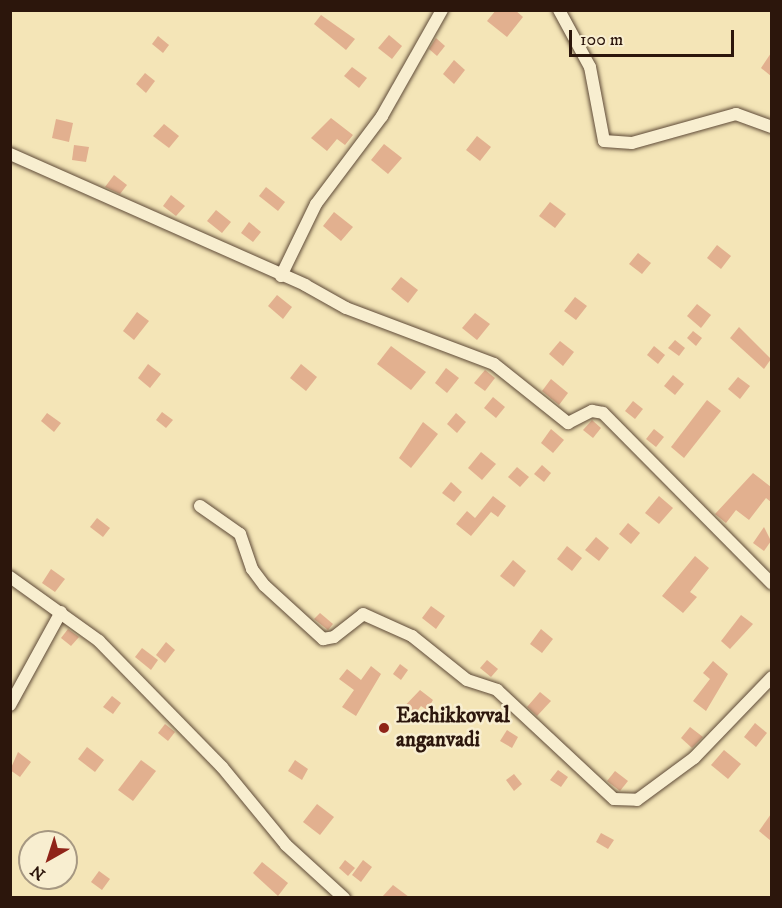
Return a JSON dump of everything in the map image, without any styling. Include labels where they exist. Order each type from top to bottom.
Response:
[{"type":"street","points":[[280,276],[316,204],[382,116],[442,10]]},
{"type":"street","points":[[559,10],[590,67],[604,141],[649,140],[735,114],[771,127]]},
{"type":"street","points":[[10,154],[346,308],[494,364],[568,423],[592,411],[603,412],[771,584]]},
{"type":"street","points":[[200,506],[240,534],[265,586],[323,639],[334,637],[363,614],[412,636],[467,680],[497,690],[615,799],[637,800],[694,758],[771,677]]},
{"type":"street","points":[[10,578],[99,641],[222,766],[286,845],[344,897]]},
{"type":"street","points":[[10,705],[61,612]]},
{"type":"building","points":[[496,10],[515,10],[523,17],[507,37],[487,21]]},
{"type":"building","points":[[321,15],[355,39],[346,50],[314,24]]},
{"type":"building","points":[[389,35],[402,46],[392,59],[378,48]]},
{"type":"building","points":[[158,36],[169,45],[163,53],[152,44]]},
{"type":"building","points":[[436,38],[445,46],[437,56],[429,49]]},
{"type":"building","points":[[771,53],[771,76],[761,68]]},
{"type":"building","points":[[454,60],[465,70],[454,84],[443,74]]},
{"type":"building","points":[[352,67],[367,78],[359,88],[344,76]]},
{"type":"building","points":[[145,73],[155,81],[146,93],[136,84]]},
{"type":"building","points":[[331,118],[353,135],[345,145],[337,139],[327,151],[311,138]]},
{"type":"building","points":[[56,119],[73,123],[69,142],[52,138]]},
{"type":"building","points":[[164,124],[179,136],[169,148],[153,136]]},
{"type":"building","points":[[477,136],[491,147],[480,161],[466,150]]},
{"type":"building","points":[[384,144],[402,158],[388,174],[371,160]]},
{"type":"building","points":[[74,145],[89,147],[86,162],[72,160]]},
{"type":"building","points":[[114,175],[127,185],[120,194],[105,187]]},
{"type":"building","points":[[266,187],[285,202],[278,211],[259,196]]},
{"type":"building","points":[[171,195],[185,206],[176,216],[163,206]]},
{"type":"building","points":[[550,202],[566,214],[555,228],[539,216]]},
{"type":"building","points":[[216,210],[231,222],[222,233],[207,221]]},
{"type":"building","points":[[334,212],[353,227],[341,241],[323,226]]},
{"type":"building","points":[[249,222],[261,232],[253,242],[241,233]]},
{"type":"building","points":[[717,245],[731,256],[721,269],[707,258]]},
{"type":"building","points":[[638,253],[651,263],[642,274],[629,264]]},
{"type":"building","points":[[401,277],[418,290],[408,303],[391,289]]},
{"type":"building","points":[[277,295],[292,307],[283,319],[268,306]]},
{"type":"building","points":[[575,297],[587,306],[576,320],[564,311]]},
{"type":"building","points":[[697,304],[711,315],[701,328],[687,316]]},
{"type":"building","points":[[137,312],[149,321],[134,340],[123,331]]},
{"type":"building","points":[[475,313],[490,324],[477,340],[462,328]]},
{"type":"building","points":[[739,327],[771,359],[764,369],[730,338]]},
{"type":"building","points":[[693,331],[702,338],[696,346],[687,338]]},
{"type":"building","points":[[675,340],[685,348],[679,356],[668,348]]},
{"type":"building","points":[[560,341],[574,352],[563,366],[549,354]]},
{"type":"building","points":[[391,346],[426,372],[411,390],[377,364]]},
{"type":"building","points":[[654,346],[665,355],[658,364],[647,355]]},
{"type":"building","points":[[148,364],[161,374],[150,388],[138,378]]},
{"type":"building","points":[[301,364],[317,377],[306,391],[290,378]]},
{"type":"building","points":[[446,368],[459,378],[447,393],[435,383]]},
{"type":"building","points":[[485,370],[495,378],[485,391],[474,383]]},
{"type":"building","points":[[673,375],[684,384],[675,395],[664,386]]},
{"type":"building","points":[[738,377],[750,386],[740,399],[728,389]]},
{"type":"building","points":[[551,379],[568,393],[559,405],[542,391]]},
{"type":"building","points":[[493,397],[505,407],[496,418],[484,408]]},
{"type":"building","points":[[707,400],[721,411],[684,458],[671,447]]},
{"type":"building","points":[[633,401],[643,409],[635,419],[625,411]]},
{"type":"building","points":[[162,412],[173,420],[166,428],[156,420]]},
{"type":"building","points":[[47,413],[61,423],[54,432],[41,421]]},
{"type":"building","points":[[456,413],[466,422],[457,433],[447,424]]},
{"type":"building","points":[[592,420],[601,428],[593,438],[583,430]]},
{"type":"building","points":[[423,422],[438,434],[411,468],[399,458]]},
{"type":"building","points":[[551,429],[564,440],[553,453],[541,443]]},
{"type":"building","points":[[654,429],[664,437],[656,447],[646,439]]},
{"type":"building","points":[[481,452],[496,464],[482,480],[468,468]]},
{"type":"building","points":[[542,465],[551,473],[544,482],[534,474]]},
{"type":"building","points":[[517,467],[529,477],[520,487],[508,477]]},
{"type":"building","points":[[753,473],[771,487],[771,502],[766,498],[749,520],[736,510],[726,523],[715,514]]},
{"type":"building","points":[[451,482],[462,492],[454,502],[442,493]]},
{"type":"building","points":[[493,496],[506,506],[498,517],[491,512],[471,536],[456,524],[467,511],[475,518]]},
{"type":"building","points":[[659,496],[673,508],[659,524],[645,513]]},
{"type":"building","points":[[97,518],[110,528],[103,537],[90,527]]},
{"type":"building","points":[[628,523],[640,533],[631,544],[619,534]]},
{"type":"building","points":[[764,527],[771,541],[764,551],[753,543]]},
{"type":"building","points":[[596,537],[609,548],[599,561],[585,550]]},
{"type":"building","points":[[567,546],[582,558],[572,571],[557,559]]},
{"type":"building","points":[[695,556],[709,568],[690,592],[697,597],[683,613],[662,596]]},
{"type":"building","points":[[513,560],[526,571],[514,587],[500,576]]},
{"type":"building","points":[[51,569],[65,579],[55,592],[42,583]]},
{"type":"building","points":[[431,606],[445,616],[436,629],[422,618]]},
{"type":"building","points":[[320,613],[333,624],[328,630],[314,619]]},
{"type":"building","points":[[741,615],[753,624],[730,649],[721,641]]},
{"type":"building","points":[[68,629],[79,637],[71,646],[61,638]]},
{"type":"building","points":[[541,629],[553,639],[542,653],[530,644]]},
{"type":"building","points":[[166,642],[175,650],[165,663],[156,655]]},
{"type":"building","points":[[142,648],[158,660],[151,670],[135,657]]},
{"type":"building","points":[[487,660],[498,669],[491,677],[480,668]]},
{"type":"building","points":[[713,661],[728,674],[706,711],[693,701],[710,679],[703,673]]},
{"type":"building","points":[[400,664],[408,670],[401,680],[393,674]]},
{"type":"building","points":[[371,666],[381,674],[356,716],[342,707],[354,690],[339,679],[347,669],[361,680]]},
{"type":"building","points":[[420,690],[433,700],[427,710],[421,706],[409,722],[397,714]]},
{"type":"building","points":[[540,692],[551,701],[537,716],[527,707]]},
{"type":"building","points":[[112,696],[121,703],[113,714],[103,707]]},
{"type":"building","name":"Eachikkovval anganvadi","points":[[384,720],[391,727],[384,736],[376,730]]},
{"type":"building","points":[[755,723],[767,733],[756,747],[744,737]]},
{"type":"building","points":[[165,724],[175,732],[168,741],[158,733]]},
{"type":"building","points":[[690,727],[703,737],[692,748],[681,738]]},
{"type":"building","points":[[507,730],[518,737],[512,748],[500,741]]},
{"type":"building","points":[[87,747],[104,760],[95,772],[78,759]]},
{"type":"building","points":[[724,750],[741,764],[728,779],[711,765]]},
{"type":"building","points":[[18,752],[31,762],[20,777],[10,770]]},
{"type":"building","points":[[141,760],[156,771],[133,801],[118,790]]},
{"type":"building","points":[[295,760],[308,769],[302,780],[288,771]]},
{"type":"building","points":[[558,770],[568,777],[561,787],[550,780]]},
{"type":"building","points":[[615,771],[628,781],[620,791],[607,781]]},
{"type":"building","points":[[514,774],[522,784],[514,791],[506,780]]},
{"type":"building","points":[[317,804],[334,817],[320,835],[303,822]]},
{"type":"building","points":[[771,814],[771,841],[759,831]]},
{"type":"building","points":[[601,833],[614,840],[608,849],[596,842]]},
{"type":"building","points":[[345,860],[355,868],[348,876],[339,868]]},
{"type":"building","points":[[363,860],[372,867],[361,882],[352,875]]},
{"type":"building","points":[[262,862],[288,883],[278,896],[253,873]]},
{"type":"building","points":[[99,871],[110,879],[102,890],[91,882]]},
{"type":"building","points":[[393,885],[409,897],[382,897]]},
{"type":"place","name":"Eachikkovval anganvadi","points":[[384,728]]}]
